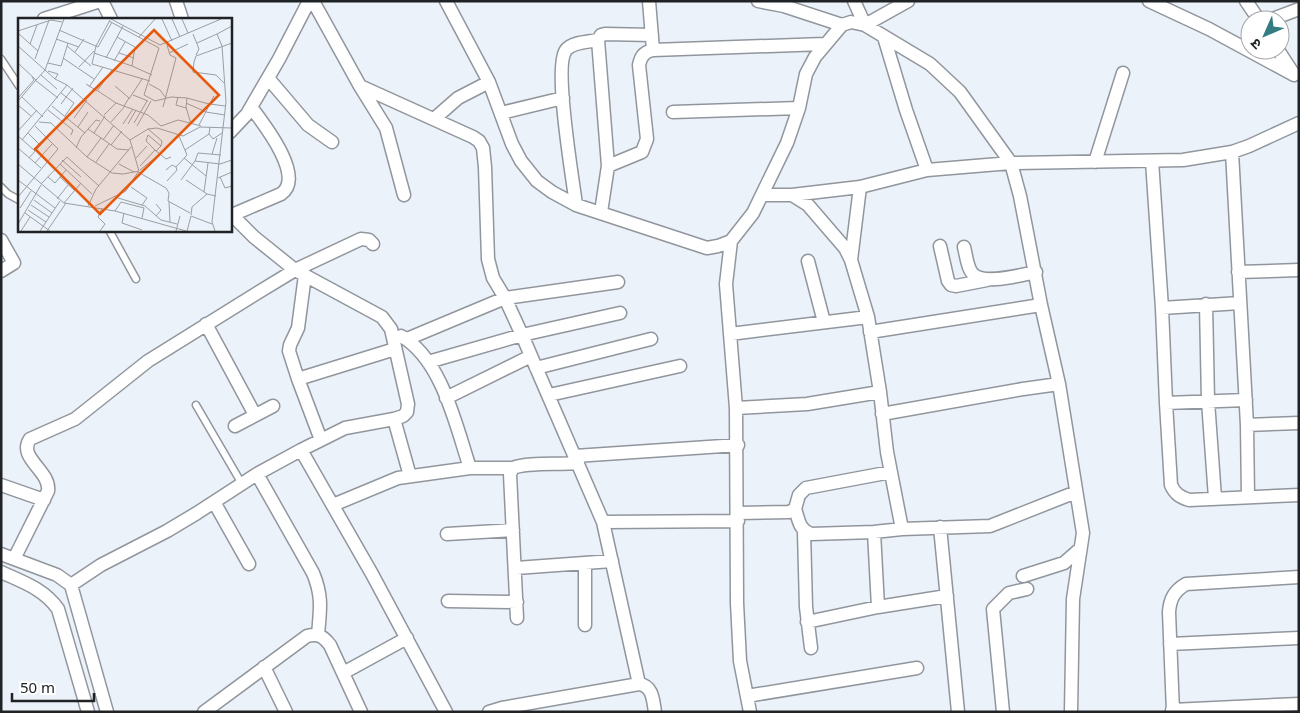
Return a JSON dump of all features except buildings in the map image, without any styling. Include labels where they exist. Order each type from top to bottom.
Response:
[{"type":"street","points":[[47,18],[98,1],[110,18]]},
{"type":"street","points":[[231,131],[240,124],[251,107],[309,1]]},
{"type":"street","points":[[313,1],[360,86],[386,128],[404,195]]},
{"type":"street","points":[[446,1],[489,82],[512,144],[521,161],[536,180],[552,192],[576,205],[707,248],[731,241],[754,214],[787,143],[799,108],[806,74],[824,44],[842,25],[851,22],[865,25],[930,64],[960,92],[1011,163],[1020,196],[1059,384],[1083,533],[1073,600],[1071,712]]},
{"type":"street","points":[[649,1],[653,50]]},
{"type":"street","points":[[758,1],[784,6],[842,25]]},
{"type":"street","points":[[854,1],[865,25]]},
{"type":"street","points":[[865,25],[908,1]]},
{"type":"street","points":[[1150,1],[1209,29],[1296,78]]},
{"type":"street","points":[[601,212],[608,166],[598,40],[601,35],[605,34],[652,35]]},
{"type":"street","points":[[884,37],[906,110],[927,170]]},
{"type":"street","points":[[576,205],[563,98],[561,62],[566,49],[572,45],[598,40]]},
{"type":"street","points":[[608,166],[637,156],[645,147],[647,138],[639,65],[640,58],[645,52],[653,50],[824,44]]},
{"type":"street","points":[[1284,60],[1296,78]]},
{"type":"street","points":[[1095,162],[1123,73]]},
{"type":"street","points":[[268,78],[308,125],[332,142]]},
{"type":"street","points":[[434,119],[458,98],[489,82]]},
{"type":"street","points":[[360,86],[473,137],[479,141],[483,148],[488,259],[493,278],[505,298],[522,335],[603,522],[639,684]]},
{"type":"street","points":[[501,113],[563,98]]},
{"type":"street","points":[[71,585],[101,565],[167,531],[257,474],[300,450],[345,428],[394,419],[403,416],[407,412],[408,404],[391,330],[382,317],[300,273],[266,247],[231,214],[281,194],[286,191],[289,181],[280,150],[251,107]]},
{"type":"street","points":[[673,112],[799,108]]},
{"type":"street","points":[[763,195],[792,195],[860,187],[927,170],[1011,163],[1183,160],[1232,152],[1299,123]]},
{"type":"street","points":[[1232,152],[1246,400],[1248,497]]},
{"type":"street","points":[[1152,160],[1171,485],[1174,492],[1180,497],[1189,500],[1299,495]]},
{"type":"street","points":[[851,260],[860,187]]},
{"type":"street","points":[[792,195],[808,205],[845,248],[851,260],[868,317],[891,472],[902,529]]},
{"type":"street","points":[[14,559],[44,500],[49,484],[26,450],[26,444],[30,439],[75,419],[148,361],[206,324],[361,239],[368,240],[372,244]]},
{"type":"street","points":[[1,240],[14,264],[1,271]]},
{"type":"street","points":[[731,241],[726,284],[738,445],[737,602],[740,661],[750,712]]},
{"type":"street","points":[[940,246],[948,281],[951,285],[956,286],[1036,272]]},
{"type":"street","points":[[964,247],[971,271],[977,277],[987,280]]},
{"type":"street","points":[[808,261],[824,322]]},
{"type":"street","points":[[1238,272],[1299,270]]},
{"type":"street","points":[[300,273],[298,328],[289,350],[321,440]]},
{"type":"street","points":[[407,339],[505,298],[618,282]]},
{"type":"street","points":[[1162,308],[1240,303]]},
{"type":"street","points":[[870,332],[1041,304]]},
{"type":"street","points":[[1206,304],[1208,401],[1215,498]]},
{"type":"street","points":[[428,362],[522,335],[620,313]]},
{"type":"street","points":[[730,334],[868,317]]},
{"type":"street","points":[[206,324],[255,415]]},
{"type":"street","points":[[391,330],[407,339],[428,362],[438,378],[470,468]]},
{"type":"street","points":[[446,398],[534,362],[651,339]]},
{"type":"street","points":[[298,379],[394,349]]},
{"type":"street","points":[[549,395],[680,366]]},
{"type":"street","points":[[882,414],[1059,384]]},
{"type":"street","points":[[736,408],[808,404],[880,392]]},
{"type":"street","points":[[1166,404],[1246,400]]},
{"type":"street","points":[[235,426],[273,406]]},
{"type":"street","points":[[394,419],[410,476]]},
{"type":"street","points":[[1247,425],[1299,423]]},
{"type":"street","points":[[333,505],[383,483],[410,476],[470,468],[560,465],[576,459],[738,445]]},
{"type":"street","points":[[300,450],[333,505],[446,712]]},
{"type":"street","points":[[513,468],[510,474],[517,618]]},
{"type":"street","points":[[811,648],[807,622],[804,532],[800,526],[796,509],[799,495],[806,488],[891,472]]},
{"type":"street","points":[[257,474],[319,587],[321,602],[318,635]]},
{"type":"street","points":[[1,485],[44,500]]},
{"type":"street","points":[[804,532],[811,534],[874,532],[940,527],[990,526],[1076,492]]},
{"type":"street","points":[[214,502],[249,564]]},
{"type":"street","points":[[603,522],[738,517],[789,512],[796,509]]},
{"type":"street","points":[[940,527],[958,712]]},
{"type":"street","points":[[447,534],[514,530]]},
{"type":"street","points":[[874,532],[878,607]]},
{"type":"street","points":[[1022,576],[1064,563],[1080,550]]},
{"type":"street","points":[[1,554],[57,575],[71,585],[107,712]]},
{"type":"street","points":[[516,568],[612,561]]},
{"type":"street","points":[[585,563],[585,625]]},
{"type":"street","points":[[1,572],[41,591],[51,598],[58,609],[88,712]]},
{"type":"street","points":[[1299,577],[1186,584],[1174,594],[1170,601],[1172,711],[1249,709],[1299,704]]},
{"type":"street","points":[[1004,712],[993,609],[1009,593],[1027,589]]},
{"type":"street","points":[[807,622],[878,607],[947,596]]},
{"type":"street","points":[[448,601],[516,602]]},
{"type":"street","points":[[204,712],[307,636],[314,634],[324,637],[330,645],[361,712]]},
{"type":"street","points":[[67,638],[86,643]]},
{"type":"street","points":[[343,673],[407,638]]},
{"type":"street","points":[[1170,644],[1299,638]]},
{"type":"street","points":[[264,667],[286,712]]},
{"type":"street","points":[[747,696],[917,668]]},
{"type":"street","points":[[489,712],[502,708],[639,684],[645,685],[650,690],[656,712]]},
{"type":"lane","points":[[1,59],[18,84]]},
{"type":"lane","points":[[1,187],[8,194],[18,199]]},
{"type":"lane","points":[[110,231],[136,279]]},
{"type":"lane","points":[[196,406],[242,484]]}]
